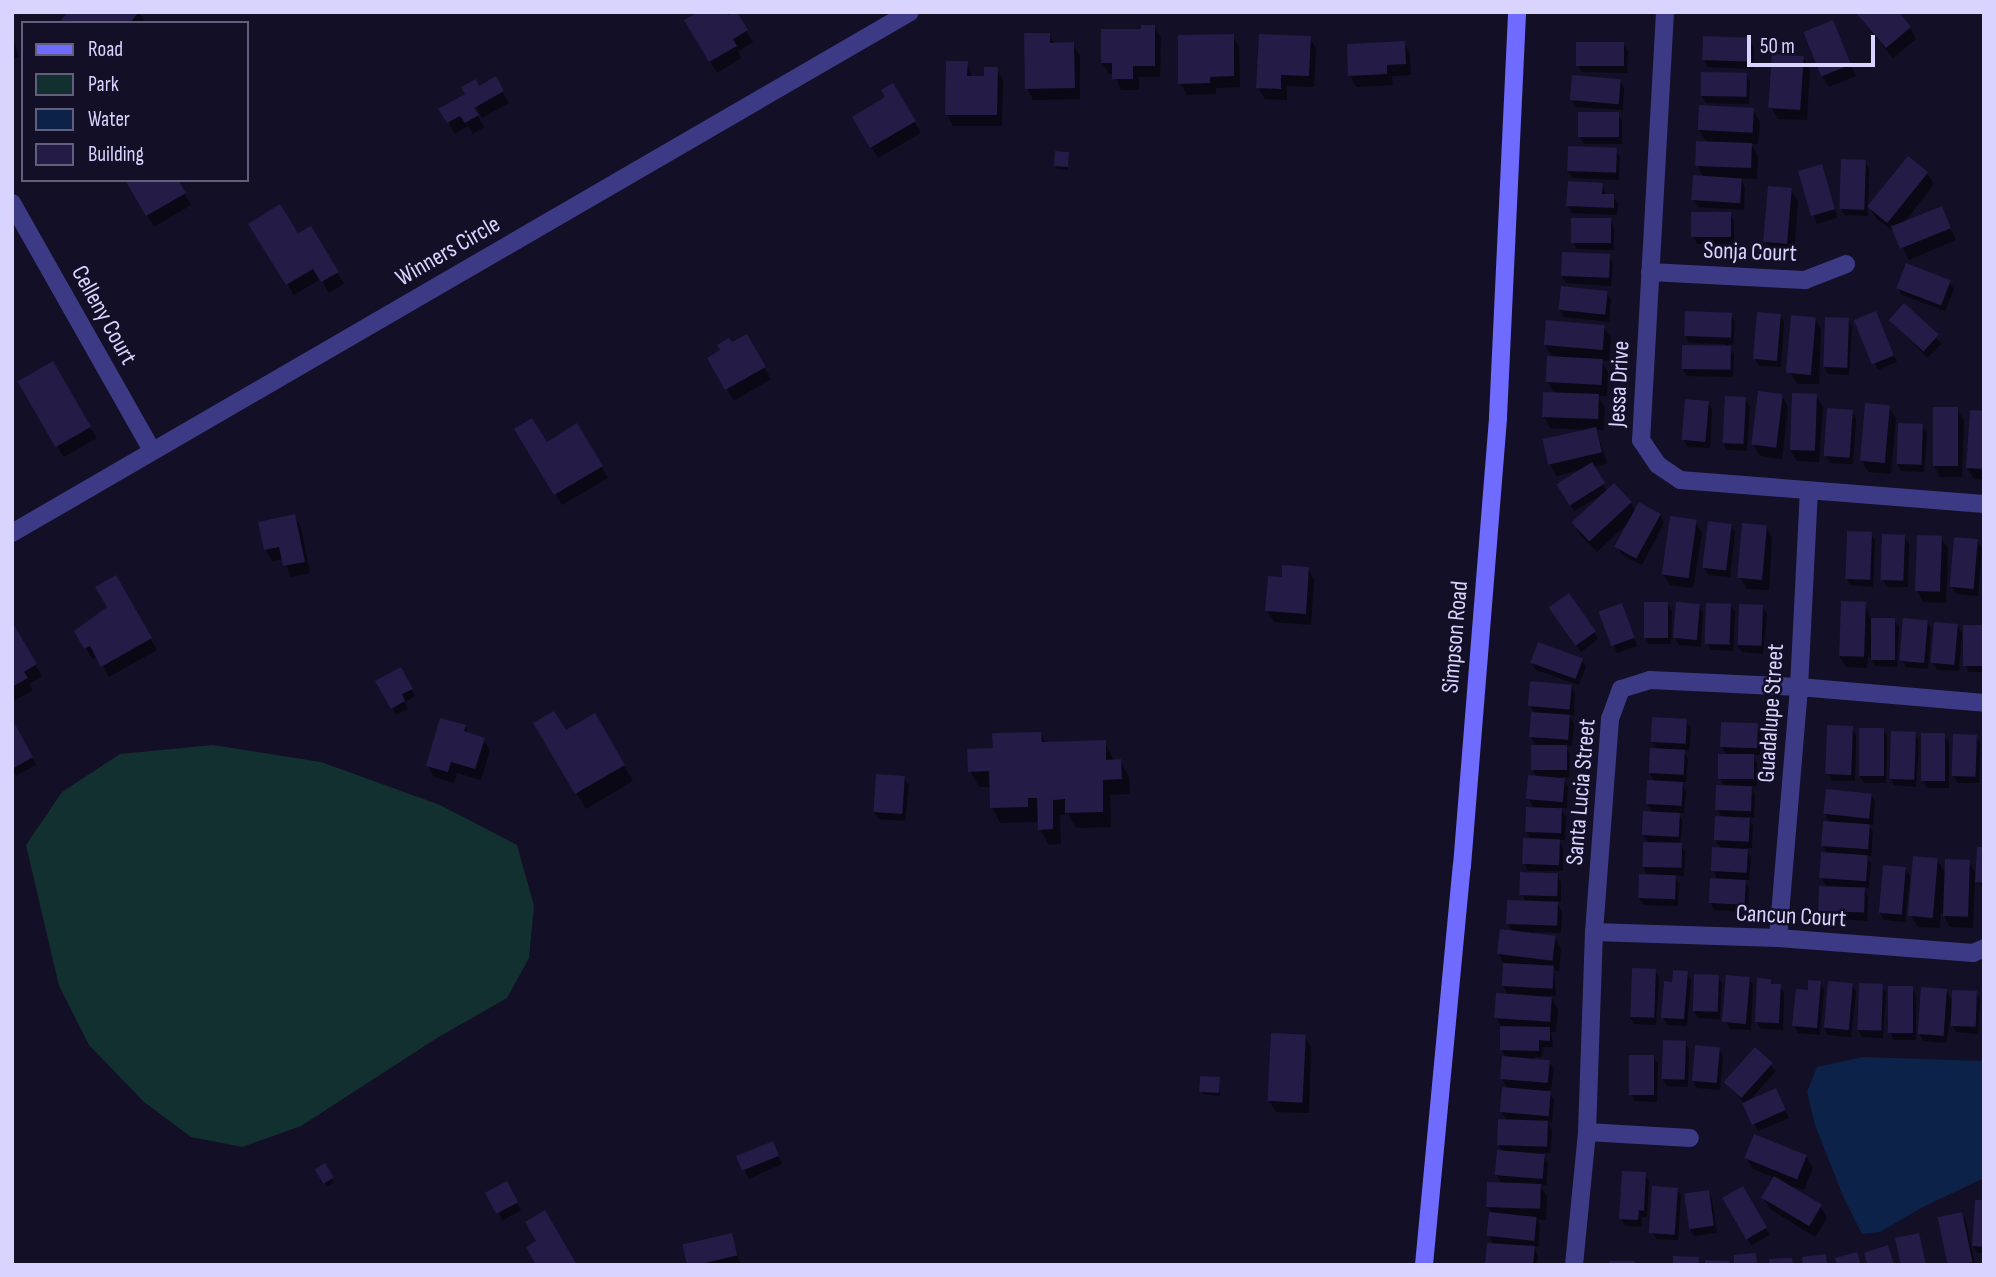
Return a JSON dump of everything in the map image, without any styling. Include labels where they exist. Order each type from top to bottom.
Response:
[{"type":"main road","name":"Simpson Road","points":[[1424,1265],[1462,866],[1498,417],[1517,12]]},
{"type":"street","name":"Winners Circle","points":[[12,533],[910,12]]},
{"type":"street","name":"Jessa Drive","points":[[1665,12],[1641,440],[1658,465],[1680,480],[1984,504]]},
{"type":"street","name":"Celleny Court","points":[[12,203],[152,450]]},
{"type":"street","name":"Sonja Court","points":[[1650,272],[1805,280],[1846,264]]},
{"type":"street","name":"Guadalupe Street","points":[[1778,938],[1798,687],[1809,491]]},
{"type":"street","name":"Santa Lucia Street","points":[[1574,1265],[1587,1132],[1594,932],[1610,719],[1622,689],[1650,680],[1798,687],[1984,703]]},
{"type":"street","name":"Cancun Court","points":[[1594,932],[1778,938],[1973,953],[1984,948]]},
{"type":"street","points":[[1587,1132],[1690,1138]]},
{"type":"green space","points":[[213,745],[321,762],[440,805],[517,845],[534,906],[529,958],[507,998],[437,1038],[301,1126],[242,1147],[191,1137],[144,1102],[89,1045],[59,986],[26,845],[62,792],[120,754]]},
{"type":"water","points":[[1863,1057],[1984,1061],[1984,1178],[1923,1207],[1880,1232],[1862,1234],[1843,1196],[1815,1125],[1807,1092],[1817,1067]]},
{"type":"building","points":[[68,12],[139,12],[132,21],[61,21]]},
{"type":"building","points":[[698,12],[726,12],[728,15],[737,12],[748,30],[733,39],[737,46],[709,62],[684,20]]},
{"type":"building","points":[[1855,12],[1899,12],[1911,27],[1886,48]]},
{"type":"building","points":[[1833,20],[1851,65],[1821,76],[1803,32]]},
{"type":"building","points":[[1141,25],[1155,25],[1155,66],[1133,66],[1133,79],[1112,79],[1112,63],[1101,63],[1101,29],[1141,29]]},
{"type":"building","points":[[1024,33],[1050,33],[1050,43],[1074,42],[1075,88],[1025,89]]},
{"type":"building","points":[[1234,34],[1234,76],[1210,77],[1210,83],[1178,84],[1178,35]]},
{"type":"building","points":[[1259,34],[1311,36],[1309,76],[1281,75],[1281,89],[1256,88]]},
{"type":"building","points":[[1703,36],[1751,38],[1750,62],[1702,60]]},
{"type":"building","points":[[1405,41],[1406,64],[1387,65],[1387,74],[1348,76],[1347,44]]},
{"type":"building","points":[[1576,42],[1624,42],[1624,66],[1576,66]]},
{"type":"building","points":[[1772,54],[1804,56],[1800,110],[1768,108]]},
{"type":"building","points":[[946,61],[968,61],[967,76],[984,76],[984,67],[998,67],[997,115],[945,115]]},
{"type":"building","points":[[1701,72],[1747,73],[1747,97],[1701,96]]},
{"type":"building","points":[[1572,75],[1621,79],[1619,104],[1570,100]]},
{"type":"building","points":[[496,76],[504,91],[474,108],[479,115],[465,123],[460,116],[447,123],[438,109],[465,94],[461,87],[476,79],[479,86]]},
{"type":"building","points":[[893,83],[916,121],[870,148],[852,117],[885,97],[881,90]]},
{"type":"building","points":[[1699,105],[1754,108],[1753,133],[1698,130]]},
{"type":"building","points":[[1578,112],[1619,112],[1619,137],[1578,137]]},
{"type":"building","points":[[1696,141],[1752,143],[1751,168],[1695,166]]},
{"type":"building","points":[[1568,146],[1617,148],[1616,173],[1567,171]]},
{"type":"building","points":[[1055,151],[1069,152],[1068,167],[1054,166]]},
{"type":"building","points":[[1908,156],[1928,172],[1887,223],[1867,207]]},
{"type":"building","points":[[1841,159],[1866,160],[1864,210],[1839,209]]},
{"type":"building","points":[[1822,164],[1835,209],[1811,216],[1798,171]]},
{"type":"building","points":[[1693,175],[1742,178],[1740,203],[1691,200]]},
{"type":"building","points":[[1568,181],[1603,183],[1602,194],[1614,194],[1614,208],[1566,206]]},
{"type":"building","points":[[126,182],[179,182],[186,193],[146,216]]},
{"type":"building","points":[[1768,186],[1792,188],[1787,244],[1763,242]]},
{"type":"building","points":[[280,204],[298,233],[311,226],[339,272],[321,282],[313,269],[286,285],[248,224]]},
{"type":"building","points":[[1942,206],[1951,228],[1900,249],[1891,227]]},
{"type":"building","points":[[1691,212],[1731,212],[1731,237],[1691,237]]},
{"type":"building","points":[[1571,218],[1611,218],[1611,243],[1571,243]]},
{"type":"building","points":[[1562,252],[1610,254],[1609,278],[1561,276]]},
{"type":"building","points":[[1906,263],[1951,280],[1941,305],[1896,288]]},
{"type":"building","points":[[1561,286],[1608,291],[1605,315],[1558,310]]},
{"type":"building","points":[[1904,303],[1939,334],[1924,352],[1889,320]]},
{"type":"building","points":[[1685,311],[1732,313],[1731,338],[1684,336]]},
{"type":"building","points":[[1876,311],[1894,356],[1872,364],[1854,320]]},
{"type":"building","points":[[1757,312],[1781,314],[1777,361],[1753,359]]},
{"type":"building","points":[[1791,315],[1816,317],[1811,375],[1786,373]]},
{"type":"building","points":[[1825,317],[1849,318],[1847,368],[1823,367]]},
{"type":"building","points":[[1546,320],[1605,325],[1603,350],[1544,345]]},
{"type":"building","points":[[747,334],[766,367],[725,390],[707,358],[720,350],[717,345],[729,338],[732,342]]},
{"type":"building","points":[[1682,345],[1731,346],[1731,370],[1682,369]]},
{"type":"building","points":[[1547,356],[1603,359],[1602,385],[1546,382]]},
{"type":"building","points":[[53,361],[91,427],[55,447],[17,382]]},
{"type":"building","points":[[1758,391],[1783,394],[1776,448],[1751,445]]},
{"type":"building","points":[[1543,392],[1599,394],[1598,419],[1542,417]]},
{"type":"building","points":[[1792,393],[1817,394],[1815,451],[1790,450]]},
{"type":"building","points":[[1725,396],[1746,397],[1744,444],[1723,443]]},
{"type":"building","points":[[1685,399],[1709,401],[1705,442],[1681,440]]},
{"type":"building","points":[[1865,403],[1890,405],[1885,463],[1860,461]]},
{"type":"building","points":[[1933,407],[1958,407],[1958,466],[1933,466]]},
{"type":"building","points":[[1827,408],[1853,410],[1850,458],[1824,456]]},
{"type":"building","points":[[1970,410],[1984,411],[1984,469],[1966,468]]},
{"type":"building","points":[[532,418],[547,442],[577,423],[603,466],[554,495],[514,429]]},
{"type":"building","points":[[1898,423],[1923,424],[1922,465],[1897,464]]},
{"type":"building","points":[[1596,427],[1602,452],[1548,465],[1542,439]]},
{"type":"building","points":[[1592,462],[1605,483],[1570,505],[1556,484]]},
{"type":"building","points":[[1614,483],[1632,502],[1589,542],[1572,523]]},
{"type":"building","points":[[1639,502],[1661,514],[1636,559],[1614,547]]},
{"type":"building","points":[[295,514],[305,562],[283,566],[279,547],[264,550],[258,522]]},
{"type":"building","points":[[1670,516],[1697,520],[1689,578],[1662,574]]},
{"type":"building","points":[[1708,521],[1732,524],[1726,571],[1702,568]]},
{"type":"building","points":[[1742,523],[1767,525],[1762,580],[1737,578]]},
{"type":"building","points":[[1847,531],[1872,532],[1870,580],[1845,579]]},
{"type":"building","points":[[1882,534],[1905,535],[1903,581],[1880,580]]},
{"type":"building","points":[[1917,535],[1942,536],[1940,592],[1915,591]]},
{"type":"building","points":[[1954,537],[1978,539],[1974,589],[1950,587]]},
{"type":"building","points":[[1282,565],[1309,567],[1306,614],[1265,611],[1268,576],[1282,577]]},
{"type":"building","points":[[116,575],[152,638],[101,667],[90,646],[84,649],[74,631],[107,607],[95,587]]},
{"type":"building","points":[[1569,593],[1596,632],[1575,646],[1549,607]]},
{"type":"building","points":[[1841,601],[1866,602],[1864,657],[1839,656]]},
{"type":"building","points":[[1644,602],[1668,602],[1668,638],[1644,638]]},
{"type":"building","points":[[1676,602],[1700,604],[1697,640],[1673,638]]},
{"type":"building","points":[[1622,603],[1635,638],[1611,646],[1599,612]]},
{"type":"building","points":[[1706,603],[1731,604],[1730,645],[1705,644]]},
{"type":"building","points":[[1739,604],[1763,605],[1762,646],[1738,645]]},
{"type":"building","points":[[1871,618],[1895,618],[1895,660],[1871,660]]},
{"type":"building","points":[[1903,618],[1928,620],[1924,663],[1899,661]]},
{"type":"building","points":[[12,622],[37,664],[24,672],[28,678],[12,687]]},
{"type":"building","points":[[1934,622],[1958,624],[1954,665],[1930,663]]},
{"type":"building","points":[[1963,625],[1984,625],[1984,666],[1963,666]]},
{"type":"building","points":[[1538,642],[1583,658],[1576,679],[1530,663]]},
{"type":"building","points":[[401,667],[413,689],[402,694],[405,701],[391,709],[375,681]]},
{"type":"building","points":[[1530,681],[1572,685],[1570,710],[1528,706]]},
{"type":"building","points":[[554,711],[566,730],[595,713],[625,765],[575,794],[533,723]]},
{"type":"building","points":[[1531,712],[1570,715],[1568,740],[1529,737]]},
{"type":"building","points":[[1652,717],[1687,719],[1686,744],[1651,742]]},
{"type":"building","points":[[440,718],[466,725],[464,731],[485,738],[475,769],[451,762],[448,772],[426,766]]},
{"type":"building","points":[[12,719],[33,757],[12,769]]},
{"type":"building","points":[[1721,722],[1758,723],[1757,748],[1720,747]]},
{"type":"building","points":[[1827,725],[1853,726],[1851,775],[1825,774]]},
{"type":"building","points":[[1859,728],[1884,728],[1884,776],[1859,776]]},
{"type":"building","points":[[1891,731],[1916,732],[1914,780],[1889,779]]},
{"type":"building","points":[[1041,732],[1042,742],[1106,740],[1106,760],[1121,759],[1122,779],[1103,780],[1103,812],[1065,813],[1065,799],[1053,800],[1053,829],[1038,830],[1037,798],[1028,798],[1028,807],[990,808],[989,771],[968,772],[967,749],[993,748],[992,733]]},
{"type":"building","points":[[1921,733],[1945,733],[1945,781],[1921,781]]},
{"type":"building","points":[[1953,734],[1977,735],[1976,777],[1952,776]]},
{"type":"building","points":[[1531,745],[1567,745],[1567,770],[1531,770]]},
{"type":"building","points":[[1650,748],[1685,750],[1684,775],[1649,773]]},
{"type":"building","points":[[1718,754],[1754,754],[1754,779],[1718,779]]},
{"type":"building","points":[[876,774],[905,776],[902,814],[873,812]]},
{"type":"building","points":[[1528,775],[1565,778],[1563,802],[1526,799]]},
{"type":"building","points":[[1647,780],[1683,782],[1682,806],[1646,804]]},
{"type":"building","points":[[1716,785],[1752,786],[1751,811],[1715,810]]},
{"type":"building","points":[[1826,789],[1872,794],[1869,819],[1823,814]]},
{"type":"building","points":[[1526,807],[1562,808],[1561,833],[1525,832]]},
{"type":"building","points":[[1643,811],[1680,813],[1679,837],[1642,835]]},
{"type":"building","points":[[1715,816],[1750,818],[1749,842],[1714,840]]},
{"type":"building","points":[[1823,821],[1870,824],[1868,849],[1821,846]]},
{"type":"building","points":[[1523,838],[1560,839],[1559,865],[1522,864]]},
{"type":"building","points":[[1643,842],[1682,843],[1682,868],[1643,867]]},
{"type":"building","points":[[1712,847],[1748,849],[1747,873],[1711,871]]},
{"type":"building","points":[[1977,847],[1984,847],[1984,883],[1975,882]]},
{"type":"building","points":[[1821,852],[1868,855],[1866,881],[1819,878]]},
{"type":"building","points":[[1913,856],[1938,858],[1933,918],[1908,916]]},
{"type":"building","points":[[1945,859],[1970,860],[1968,917],[1943,916]]},
{"type":"building","points":[[1883,865],[1906,867],[1902,915],[1879,913]]},
{"type":"building","points":[[1520,872],[1558,873],[1557,896],[1519,895]]},
{"type":"building","points":[[1639,874],[1676,875],[1675,899],[1638,898]]},
{"type":"building","points":[[1710,878],[1746,880],[1745,905],[1709,903]]},
{"type":"building","points":[[1819,886],[1865,888],[1864,913],[1818,911]]},
{"type":"building","points":[[1507,900],[1558,902],[1557,926],[1506,924]]},
{"type":"building","points":[[1500,929],[1556,936],[1553,961],[1497,954]]},
{"type":"building","points":[[1503,963],[1554,966],[1553,989],[1502,986]]},
{"type":"building","points":[[1632,968],[1656,969],[1654,1018],[1630,1017]]},
{"type":"building","points":[[1673,970],[1688,971],[1684,1019],[1661,1018],[1664,981],[1672,982]]},
{"type":"building","points":[[1694,974],[1719,975],[1718,1012],[1693,1011]]},
{"type":"building","points":[[1726,975],[1750,977],[1746,1024],[1722,1022]]},
{"type":"building","points":[[1757,978],[1771,979],[1771,984],[1781,984],[1779,1023],[1755,1022]]},
{"type":"building","points":[[1808,980],[1821,981],[1817,1028],[1792,1026],[1796,989],[1808,990]]},
{"type":"building","points":[[1828,981],[1853,983],[1849,1030],[1824,1028]]},
{"type":"building","points":[[1859,983],[1883,984],[1881,1031],[1857,1030]]},
{"type":"building","points":[[1888,986],[1913,986],[1913,1033],[1888,1033]]},
{"type":"building","points":[[1921,987],[1947,989],[1944,1036],[1918,1034]]},
{"type":"building","points":[[1952,990],[1977,991],[1976,1027],[1951,1026]]},
{"type":"building","points":[[1496,993],[1552,997],[1550,1022],[1494,1018]]},
{"type":"building","points":[[1500,1026],[1550,1027],[1550,1041],[1539,1040],[1539,1051],[1500,1050]]},
{"type":"building","points":[[1271,1033],[1306,1035],[1302,1103],[1267,1101]]},
{"type":"building","points":[[1663,1040],[1686,1041],[1685,1080],[1662,1079]]},
{"type":"building","points":[[1695,1045],[1720,1047],[1717,1083],[1692,1081]]},
{"type":"building","points":[[1755,1047],[1773,1063],[1741,1098],[1724,1082]]},
{"type":"building","points":[[1629,1055],[1654,1055],[1654,1095],[1629,1095]]},
{"type":"building","points":[[1502,1056],[1550,1060],[1548,1083],[1500,1079]]},
{"type":"building","points":[[1200,1076],[1220,1077],[1219,1093],[1199,1092]]},
{"type":"building","points":[[1502,1087],[1551,1091],[1549,1116],[1500,1112]]},
{"type":"building","points":[[1776,1088],[1786,1110],[1752,1125],[1742,1103]]},
{"type":"building","points":[[1498,1119],[1548,1121],[1547,1147],[1497,1145]]},
{"type":"building","points":[[1754,1134],[1807,1155],[1797,1179],[1744,1158]]},
{"type":"building","points":[[773,1141],[779,1156],[742,1171],[736,1156]]},
{"type":"building","points":[[1497,1150],[1545,1154],[1543,1179],[1495,1175]]},
{"type":"building","points":[[325,1163],[334,1178],[323,1184],[315,1169]]},
{"type":"building","points":[[1622,1171],[1646,1172],[1644,1211],[1639,1210],[1638,1220],[1619,1219]]},
{"type":"building","points":[[1774,1176],[1822,1205],[1809,1226],[1761,1197]]},
{"type":"building","points":[[507,1181],[518,1202],[496,1214],[485,1193]]},
{"type":"building","points":[[1487,1182],[1541,1184],[1540,1209],[1486,1207]]},
{"type":"building","points":[[1652,1186],[1678,1188],[1675,1235],[1649,1233]]},
{"type":"building","points":[[1743,1186],[1767,1228],[1746,1240],[1722,1198]]},
{"type":"building","points":[[1709,1190],[1714,1226],[1689,1229],[1684,1193]]},
{"type":"building","points":[[1975,1200],[1984,1200],[1984,1247],[1972,1246]]},
{"type":"building","points":[[545,1210],[577,1265],[536,1265],[526,1247],[536,1241],[525,1222]]},
{"type":"building","points":[[1489,1212],[1537,1217],[1534,1241],[1486,1236]]},
{"type":"building","points":[[1962,1212],[1973,1262],[1948,1265],[1938,1217]]},
{"type":"building","points":[[732,1233],[737,1255],[687,1265],[682,1244]]},
{"type":"building","points":[[1919,1233],[1926,1265],[1901,1265],[1895,1238]]},
{"type":"building","points":[[1487,1243],[1535,1246],[1533,1265],[1485,1265]]},
{"type":"building","points":[[1888,1245],[1894,1265],[1867,1265],[1864,1253]]},
{"type":"building","points":[[1857,1252],[1861,1265],[1837,1265],[1835,1258]]},
{"type":"building","points":[[1756,1253],[1757,1265],[1734,1265],[1734,1255]]},
{"type":"building","points":[[1826,1254],[1827,1265],[1803,1265],[1802,1257]]},
{"type":"building","points":[[1673,1256],[1699,1257],[1698,1265],[1673,1265]]},
{"type":"building","points":[[1792,1258],[1793,1265],[1769,1265],[1769,1259]]},
{"type":"building","points":[[1705,1260],[1730,1261],[1729,1265],[1705,1265]]},
{"type":"building","points":[[1609,1261],[1635,1261],[1635,1265],[1609,1265]]}]
